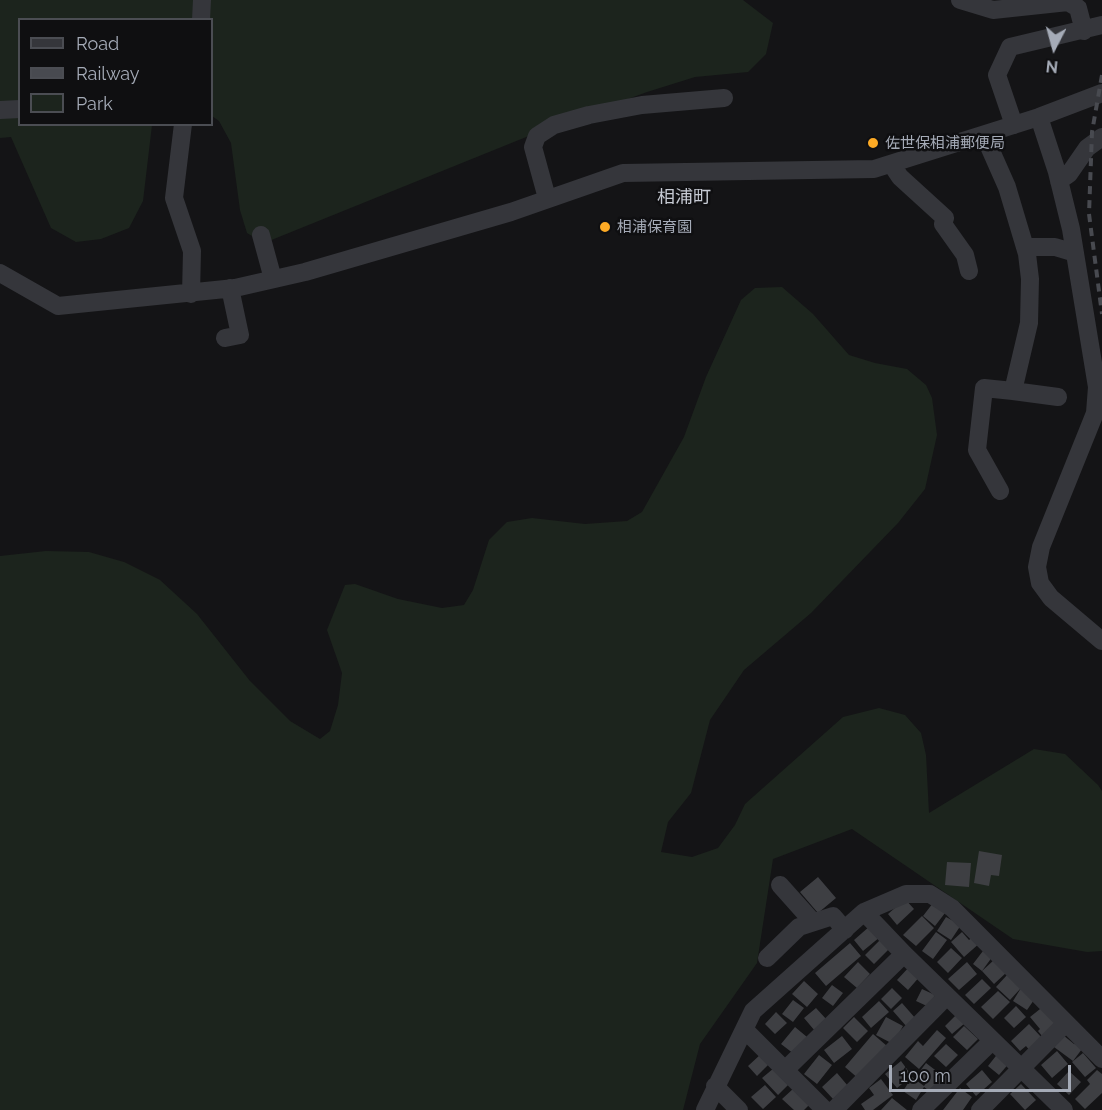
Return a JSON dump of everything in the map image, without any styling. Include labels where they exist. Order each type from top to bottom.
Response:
[{"type":"street","points":[[201,18],[202,0]]},
{"type":"street","points":[[960,0],[993,9],[1068,2],[1078,8],[1084,31]]},
{"type":"street","points":[[1014,125],[997,75],[1010,47],[1102,25]]},
{"type":"street","points":[[0,273],[57,306],[190,294],[230,288],[273,279],[500,215],[623,173],[855,169],[892,165],[1039,117],[1102,93]]},
{"type":"street","points":[[547,198],[533,147],[537,136],[554,125],[589,115],[642,105],[724,98]]},
{"type":"street","points":[[0,110],[18,109]]},
{"type":"street","points":[[1039,117],[1059,181],[1075,253],[1097,387],[1095,413],[1041,547],[1037,567],[1040,583],[1051,598],[1102,641]]},
{"type":"street","points":[[183,126],[174,198],[192,251],[190,294]]},
{"type":"street","points":[[984,135],[1006,187],[1025,247],[1030,279],[1029,323],[1013,391]]},
{"type":"street","points":[[1059,181],[1069,174],[1087,148],[1102,137]]},
{"type":"street","points":[[892,165],[900,177],[945,218],[944,224],[965,255],[969,271]]},
{"type":"street","points":[[261,236],[273,279]]},
{"type":"street","points":[[1025,247],[1056,247],[1075,253]]},
{"type":"street","points":[[225,338],[240,335],[230,288]]},
{"type":"street","points":[[1000,491],[976,450],[984,388],[1058,397]]},
{"type":"street","points":[[780,885],[813,922]]},
{"type":"street","points":[[705,1110],[753,1011],[864,912],[906,894],[930,894],[952,908],[1102,1059]]},
{"type":"street","points":[[864,912],[903,954],[1064,1110]]},
{"type":"street","points":[[766,958],[799,927],[833,916],[844,930]]},
{"type":"street","points":[[785,1070],[903,954]]},
{"type":"street","points":[[834,1110],[948,996]]},
{"type":"street","points":[[990,1107],[1022,1068],[1066,1023]]},
{"type":"street","points":[[745,1030],[825,1110]]},
{"type":"street","points":[[921,1110],[992,1041]]},
{"type":"street","points":[[715,1086],[739,1110]]},
{"type":"green space","points":[[0,0],[743,0],[773,23],[766,54],[748,72],[695,77],[647,92],[546,129],[264,243],[247,233],[240,210],[231,143],[219,121],[213,117],[213,18],[18,18],[18,126],[152,126],[143,201],[129,228],[101,239],[76,242],[51,228],[11,137],[0,138]]},
{"type":"green space","points":[[782,287],[813,314],[849,355],[907,369],[926,385],[932,398],[937,435],[925,489],[898,523],[811,613],[744,670],[710,720],[691,793],[668,822],[661,852],[692,857],[718,848],[735,825],[745,804],[843,717],[879,708],[905,715],[921,733],[926,755],[929,813],[1034,749],[1065,754],[1098,785],[1102,791],[1102,951],[1087,952],[1013,939],[852,829],[773,859],[757,963],[700,1044],[683,1110],[0,1110],[0,556],[46,551],[89,552],[124,562],[160,580],[197,614],[250,681],[290,721],[320,739],[330,731],[338,705],[342,673],[327,630],[345,585],[355,584],[398,599],[442,608],[464,605],[473,590],[489,540],[507,522],[532,518],[585,524],[627,521],[642,512],[684,437],[706,377],[741,300],[755,288]]},
{"type":"building","points":[[979,851],[1002,855],[999,876],[991,875],[989,886],[974,883]]},
{"type":"building","points":[[947,862],[971,863],[969,887],[945,885]]},
{"type":"building","points":[[818,877],[836,898],[818,913],[800,892]]},
{"type":"building","points":[[905,899],[914,909],[897,925],[888,914]]},
{"type":"building","points":[[933,903],[945,913],[935,926],[923,916]]},
{"type":"building","points":[[922,916],[934,928],[916,946],[903,935]]},
{"type":"building","points":[[946,917],[961,925],[951,940],[937,931]]},
{"type":"building","points":[[870,926],[880,937],[863,951],[854,940]]},
{"type":"building","points":[[936,932],[947,940],[933,959],[922,951]]},
{"type":"building","points":[[962,932],[969,940],[975,935],[981,942],[964,957],[951,942]]},
{"type":"building","points":[[880,940],[889,949],[874,964],[865,955]]},
{"type":"building","points":[[850,943],[861,956],[826,986],[815,973]]},
{"type":"building","points":[[986,947],[995,953],[982,971],[973,964]]},
{"type":"building","points":[[951,948],[962,958],[948,973],[937,962]]},
{"type":"building","points":[[995,959],[1007,972],[994,984],[982,971]]},
{"type":"building","points":[[858,962],[870,974],[857,988],[844,977]]},
{"type":"building","points":[[967,962],[977,974],[959,990],[948,979]]},
{"type":"building","points":[[910,966],[921,975],[908,990],[897,980]]},
{"type":"building","points":[[1007,975],[1036,997],[1027,1010],[1013,1001],[1021,988],[1010,1000],[996,987]]},
{"type":"building","points":[[982,979],[991,988],[974,1004],[965,995]]},
{"type":"building","points":[[804,981],[818,994],[807,1007],[792,994]]},
{"type":"building","points":[[832,985],[843,993],[833,1006],[822,998]]},
{"type":"building","points":[[892,988],[902,998],[891,1009],[881,999]]},
{"type":"building","points":[[922,989],[935,995],[929,1007],[916,1001]]},
{"type":"building","points":[[998,991],[1010,1002],[993,1019],[981,1007]]},
{"type":"building","points":[[793,1000],[804,1008],[793,1022],[782,1014]]},
{"type":"building","points":[[879,1001],[889,1012],[871,1028],[862,1017]]},
{"type":"building","points":[[902,1003],[916,1019],[907,1027],[893,1011]]},
{"type":"building","points":[[1045,1005],[1059,1022],[1042,1036],[1038,1031],[1040,1029],[1030,1017]]},
{"type":"building","points":[[1016,1006],[1026,1017],[1014,1028],[1004,1018]]},
{"type":"building","points":[[816,1008],[827,1020],[815,1031],[804,1018]]},
{"type":"building","points":[[776,1012],[787,1023],[775,1034],[765,1024]]},
{"type":"building","points":[[957,1014],[965,1023],[952,1034],[945,1026]]},
{"type":"building","points":[[854,1017],[868,1031],[857,1042],[843,1028]]},
{"type":"building","points":[[886,1017],[903,1026],[893,1044],[876,1035]]},
{"type":"building","points":[[1029,1024],[1043,1039],[1030,1051],[1026,1046],[1020,1051],[1011,1041]]},
{"type":"building","points":[[964,1026],[978,1039],[967,1050],[953,1037]]},
{"type":"building","points":[[795,1027],[807,1037],[794,1054],[781,1044]]},
{"type":"building","points":[[937,1030],[946,1038],[919,1069],[905,1057],[918,1041],[923,1046]]},
{"type":"building","points":[[873,1034],[887,1046],[859,1079],[845,1067]]},
{"type":"building","points":[[1063,1035],[1074,1044],[1085,1045],[1073,1061],[1054,1047]]},
{"type":"building","points":[[842,1036],[852,1049],[834,1063],[824,1050]]},
{"type":"building","points":[[946,1044],[958,1055],[946,1067],[934,1056]]},
{"type":"building","points":[[1057,1051],[1068,1064],[1052,1078],[1041,1065]]},
{"type":"building","points":[[999,1052],[1011,1061],[999,1075],[988,1066]]},
{"type":"building","points":[[1083,1053],[1096,1068],[1085,1077],[1072,1062]]},
{"type":"building","points":[[761,1054],[770,1063],[757,1076],[748,1066]]},
{"type":"building","points":[[819,1055],[832,1065],[817,1084],[804,1074]]},
{"type":"building","points":[[901,1061],[912,1076],[897,1088],[885,1074]]},
{"type":"building","points":[[926,1063],[943,1076],[931,1092],[924,1087],[916,1100],[903,1091],[912,1077],[924,1086],[927,1082],[917,1075]]},
{"type":"building","points":[[774,1068],[789,1084],[778,1095],[762,1078]]},
{"type":"building","points":[[982,1070],[992,1082],[976,1096],[966,1084]]},
{"type":"building","points":[[1097,1070],[1102,1074],[1102,1093],[1085,1109],[1075,1099],[1090,1084],[1087,1080]]},
{"type":"building","points":[[1069,1071],[1081,1082],[1069,1095],[1057,1084]]},
{"type":"building","points":[[837,1073],[848,1086],[833,1099],[822,1087]]},
{"type":"building","points":[[881,1079],[893,1095],[873,1110],[865,1110],[861,1104],[874,1095],[869,1088]]},
{"type":"building","points":[[1021,1084],[1036,1100],[1025,1110],[1010,1094]]},
{"type":"building","points":[[765,1085],[776,1097],[763,1109],[751,1097]]},
{"type":"building","points":[[794,1088],[810,1104],[804,1110],[794,1110],[782,1099]]},
{"type":"building","points":[[960,1088],[972,1097],[963,1110],[943,1110]]},
{"type":"building","points":[[892,1098],[907,1110],[881,1110]]},
{"type":"railway","points":[[1102,75],[1092,132],[1089,214],[1102,314]]},
{"type":"place","name":"佐世保相浦郵便局","points":[[873,143]]},
{"type":"place","name":"相浦保育園","points":[[605,227]]},
{"type":"district","name":"相浦町","points":[[684,198]]}]
